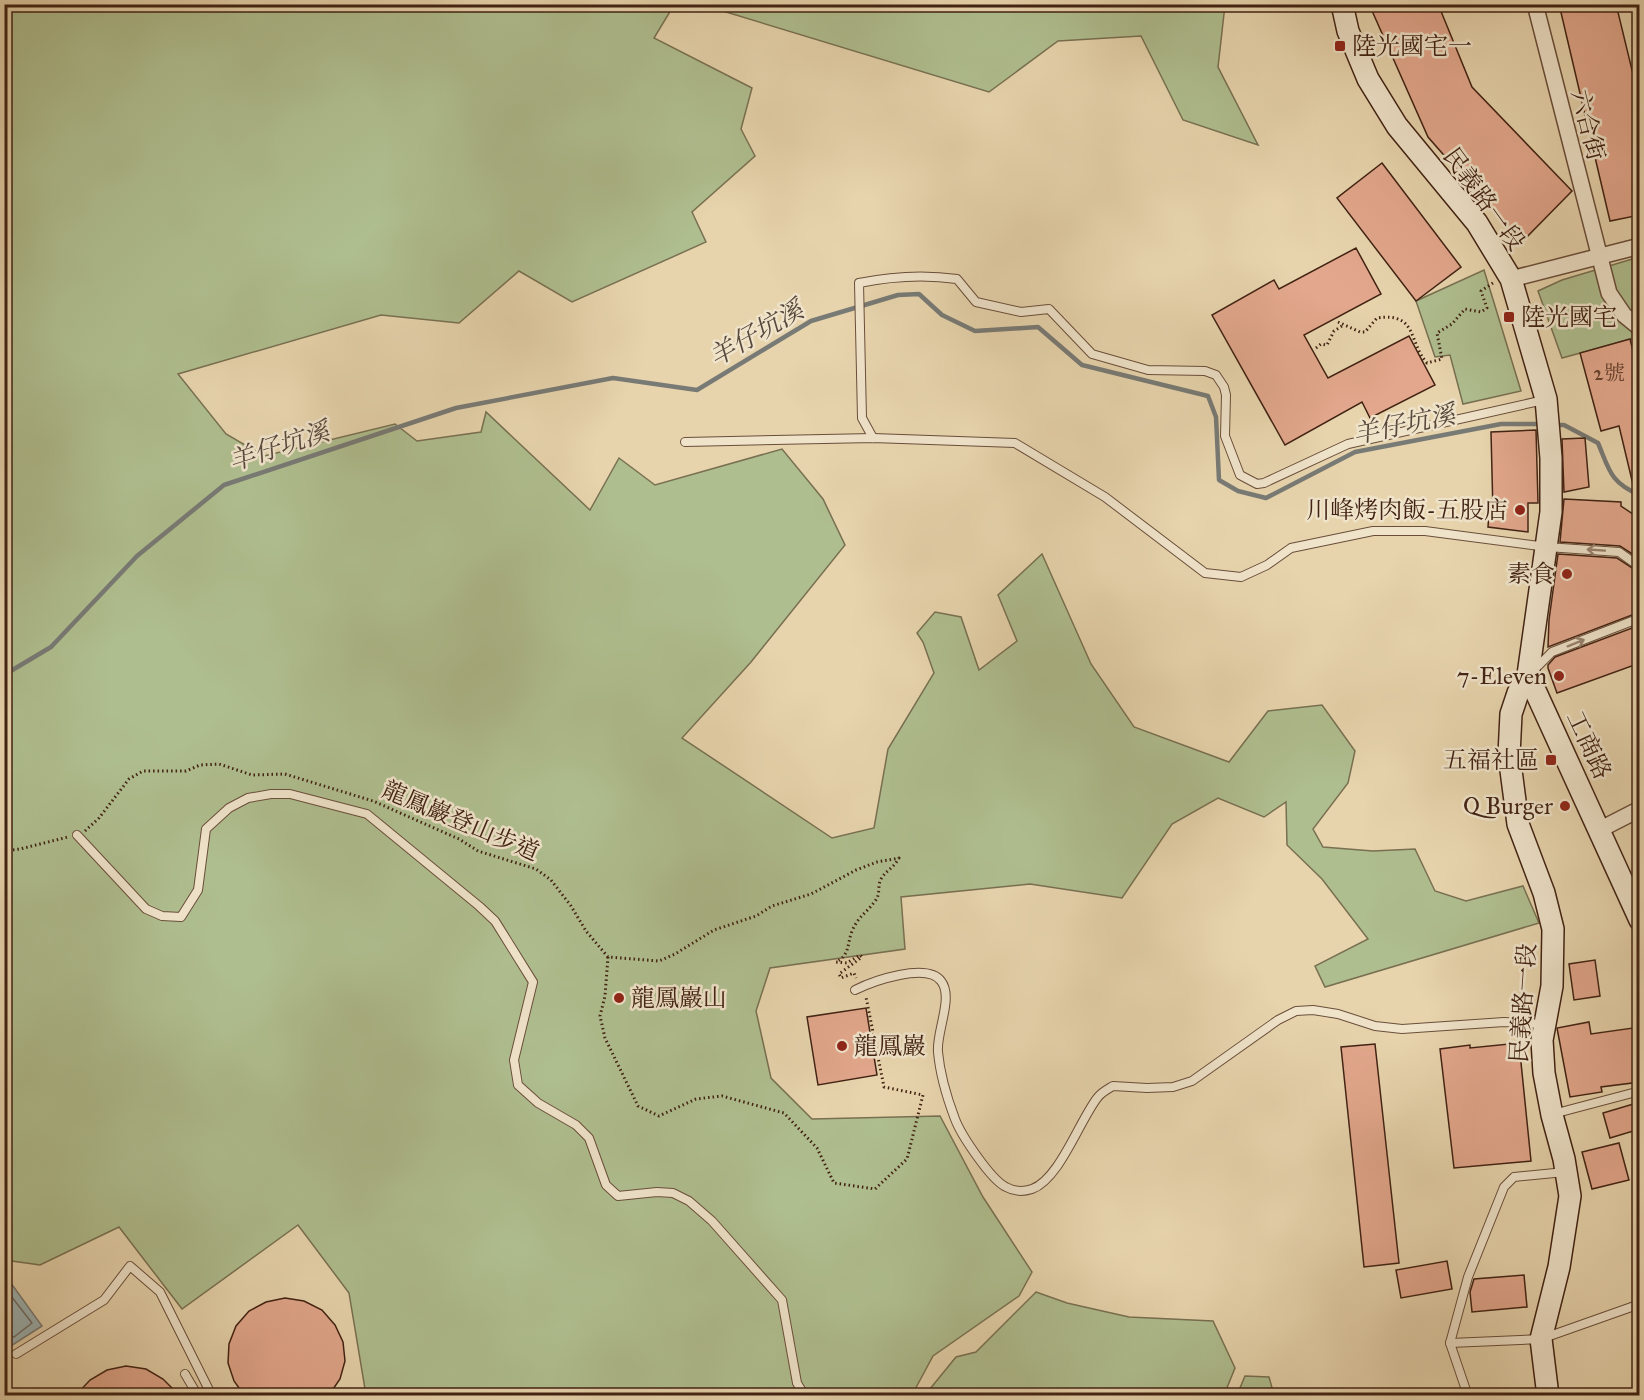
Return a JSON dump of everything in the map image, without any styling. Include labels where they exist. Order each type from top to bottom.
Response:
[{"type":"main road","name":"民義路一段","points":[[1342,4],[1348,31],[1368,79],[1391,117],[1477,223],[1509,276],[1546,399],[1551,458],[1551,512],[1528,675],[1518,693],[1512,714],[1509,755],[1518,824],[1544,892],[1553,929],[1552,986],[1542,1040],[1544,1073],[1570,1196],[1559,1267],[1541,1339],[1548,1395]]},
{"type":"main road","name":"工商路","points":[[1528,675],[1640,920]]},
{"type":"street","name":"六合街","points":[[1535,4],[1609,293],[1624,315],[1640,328]]},
{"type":"street","points":[[1509,276],[1640,246]]},
{"type":"street","points":[[1599,830],[1640,809]]},
{"type":"lane","points":[[873,438],[862,418],[860,283],[890,277],[930,275],[957,279],[976,302],[1021,312],[1049,309],[1092,354],[1148,370],[1205,371],[1216,375],[1224,387],[1225,436],[1232,457],[1240,475],[1257,484],[1264,483],[1348,444],[1546,399]]},
{"type":"lane","points":[[685,442],[873,438],[1015,442],[1105,497],[1205,573],[1241,577],[1267,565],[1291,548],[1373,531],[1425,531],[1547,547],[1620,552],[1640,567]]},
{"type":"lane","points":[[1528,675],[1552,652],[1640,618]]},
{"type":"lane","points":[[78,835],[146,909],[162,916],[181,917],[198,890],[206,829],[229,808],[248,798],[271,794],[290,794],[367,814],[495,921],[533,982],[514,1060],[518,1085],[538,1103],[576,1125],[589,1138],[606,1185],[618,1196],[636,1196],[657,1192],[673,1193],[689,1201],[712,1221],[782,1300],[797,1383],[805,1395]]},
{"type":"lane","points":[[859,988],[888,978],[917,973],[932,973],[941,981],[946,991],[938,1050],[956,1121],[981,1162],[1004,1186],[1018,1192],[1034,1188],[1046,1179],[1099,1096],[1113,1086],[1173,1087],[1192,1081],[1278,1020],[1296,1011],[1313,1010],[1338,1014],[1375,1026],[1402,1029],[1504,1022],[1544,1024]]},
{"type":"lane","points":[[1552,1115],[1640,1091]]},
{"type":"lane","points":[[1468,1395],[1450,1343],[1468,1277],[1504,1187],[1514,1177],[1566,1172]]},
{"type":"lane","points":[[16,1354],[104,1300],[130,1266],[160,1292],[212,1395]]},
{"type":"lane","points":[[1450,1343],[1541,1339],[1640,1304]]},
{"type":"lane","points":[[185,1374],[198,1395]]},
{"type":"path","points":[[1338,322],[1342,326],[1365,332],[1377,318],[1397,318],[1411,329],[1420,353],[1427,363],[1442,359],[1437,333],[1452,324],[1465,309],[1481,312],[1487,308],[1481,291],[1509,276]]},
{"type":"path","points":[[1316,348],[1321,344],[1327,345],[1334,331],[1342,326]]},
{"type":"path","name":"龍鳳巖登山步道","points":[[4,851],[78,835],[99,818],[129,779],[143,771],[186,771],[200,765],[219,764],[252,775],[285,774],[373,801],[459,839],[478,851],[536,869],[551,880],[586,931],[608,957]]},
{"type":"path","points":[[899,858],[895,867],[885,873],[879,882],[879,893],[875,902],[859,917],[848,943],[848,952],[843,959],[836,962],[847,963],[860,955],[862,957],[839,974],[840,978],[854,973],[856,978],[848,982],[859,988],[867,1000],[884,1087],[923,1095],[907,1159],[875,1189],[834,1183],[817,1148],[784,1113],[722,1096],[696,1099],[659,1116],[638,1106],[605,1038],[600,1016],[605,996],[608,957],[659,961],[714,930],[756,916],[772,906],[811,894],[856,870],[877,862],[899,858]]},
{"type":"green space","points":[[5,5],[674,5],[654,38],[752,88],[741,129],[755,156],[692,212],[706,242],[572,302],[519,271],[459,323],[381,315],[178,374],[226,434],[264,456],[395,424],[417,441],[481,432],[486,412],[590,510],[619,458],[655,485],[782,449],[823,499],[845,545],[751,662],[682,738],[832,838],[874,828],[888,749],[934,673],[923,642],[917,633],[935,612],[961,617],[979,670],[1017,641],[998,595],[1042,554],[1091,664],[1134,727],[1229,762],[1268,711],[1322,705],[1355,751],[1348,783],[1313,829],[1323,847],[1373,851],[1415,849],[1435,891],[1466,901],[1523,886],[1539,923],[1325,987],[1315,966],[1368,939],[1322,879],[1287,845],[1286,802],[1264,817],[1218,798],[1172,824],[1122,898],[1030,884],[901,897],[905,949],[770,968],[756,1011],[771,1078],[812,1119],[940,1116],[983,1197],[1032,1272],[1019,1296],[933,1356],[912,1395],[366,1395],[349,1293],[298,1225],[182,1309],[119,1227],[40,1265],[5,1260]]},
{"type":"green space","points":[[703,5],[1225,5],[1218,67],[1258,145],[1183,120],[1141,36],[1058,41],[989,92]]},
{"type":"green space","points":[[1639,257],[1639,337],[1562,358],[1538,291],[1562,280]]},
{"type":"green space","points":[[1484,270],[1521,391],[1463,404],[1450,355],[1435,357],[1416,301]]},
{"type":"green space","points":[[1036,1292],[1067,1303],[1129,1317],[1213,1321],[1235,1368],[1224,1395],[925,1395],[956,1357],[976,1352]]},
{"type":"green space","points":[[1245,1376],[1269,1377],[1274,1395],[1237,1395]]},
{"type":"water","points":[[8,1279],[42,1326],[11,1346],[5,1337],[5,1285]]},
{"type":"building","points":[[1369,4],[1438,4],[1472,87],[1572,191],[1521,243],[1428,137]]},
{"type":"building","points":[[1559,4],[1616,4],[1640,103],[1640,215],[1610,221]]},
{"type":"building","points":[[1382,163],[1461,267],[1416,301],[1337,198]]},
{"type":"building","points":[[1356,248],[1381,294],[1304,335],[1328,378],[1409,336],[1435,385],[1370,418],[1362,402],[1285,445],[1212,315],[1274,280],[1279,289]]},
{"type":"building","points":[[1630,339],[1640,378],[1640,493],[1635,493],[1619,426],[1601,431],[1580,353]]},
{"type":"building","points":[[1536,430],[1538,503],[1528,503],[1528,532],[1488,527],[1489,513],[1493,513],[1491,432]]},
{"type":"building","points":[[1585,438],[1589,487],[1564,492],[1562,439]]},
{"type":"building","points":[[1564,499],[1621,502],[1621,506],[1640,519],[1640,559],[1620,546],[1560,542]]},
{"type":"building","points":[[1558,554],[1617,558],[1640,573],[1640,612],[1548,647],[1549,620]]},
{"type":"building","points":[[1640,625],[1640,663],[1557,693],[1548,668],[1555,657]]},
{"type":"building","points":[[1595,960],[1600,996],[1574,1000],[1569,964]]},
{"type":"building","name":"龍鳳巖","points":[[866,1008],[877,1075],[818,1085],[807,1017]]},
{"type":"building","points":[[1589,1022],[1591,1034],[1640,1027],[1640,1082],[1601,1087],[1602,1092],[1570,1097],[1557,1028]]},
{"type":"building","points":[[1519,1043],[1531,1161],[1454,1168],[1440,1049]]},
{"type":"building","points":[[1375,1044],[1399,1263],[1364,1267],[1341,1047]]},
{"type":"building","points":[[1640,1102],[1640,1129],[1610,1138],[1603,1113]]},
{"type":"building","points":[[1619,1143],[1629,1180],[1592,1189],[1582,1152]]},
{"type":"building","points":[[1447,1261],[1452,1289],[1401,1298],[1396,1270]]},
{"type":"building","points":[[1524,1275],[1527,1307],[1472,1312],[1470,1292],[1474,1279]]},
{"type":"building","points":[[285,1298],[304,1301],[322,1310],[335,1325],[343,1342],[345,1361],[340,1379],[329,1395],[244,1395],[234,1381],[228,1363],[229,1344],[236,1326],[249,1311],[266,1302]]},
{"type":"building","points":[[126,1366],[146,1369],[163,1379],[179,1395],[76,1395],[90,1380],[107,1370]]},
{"type":"waterway","name":"羊仔坑溪","points":[[4,675],[51,647],[137,556],[224,485],[456,408],[613,378],[697,390],[811,321],[898,295],[919,294],[942,315],[975,331],[1038,327],[1082,365],[1208,396],[1216,417],[1219,480],[1238,491],[1266,498],[1355,452],[1501,424],[1544,424]]},
{"type":"waterway","name":"羊仔坑溪","points":[[1555,425],[1564,425],[1598,443],[1608,468],[1616,480],[1640,495]]},
{"type":"place","name":"陸光國宅一","points":[[1340,46]]},
{"type":"place","name":"陸光國宅","points":[[1509,317]]},
{"type":"place","name":"川峰烤肉飯-五股店","points":[[1520,510]]},
{"type":"place","name":"素食","points":[[1567,574]]},
{"type":"place","name":"7-Eleven","points":[[1559,676]]},
{"type":"place","name":"五福社區","points":[[1551,760]]},
{"type":"place","name":"Q Burger","points":[[1565,806]]},
{"type":"place","name":"龍鳳巖山","points":[[619,998]]},
{"type":"place","name":"龍鳳巖","points":[[842,1046]]}]
